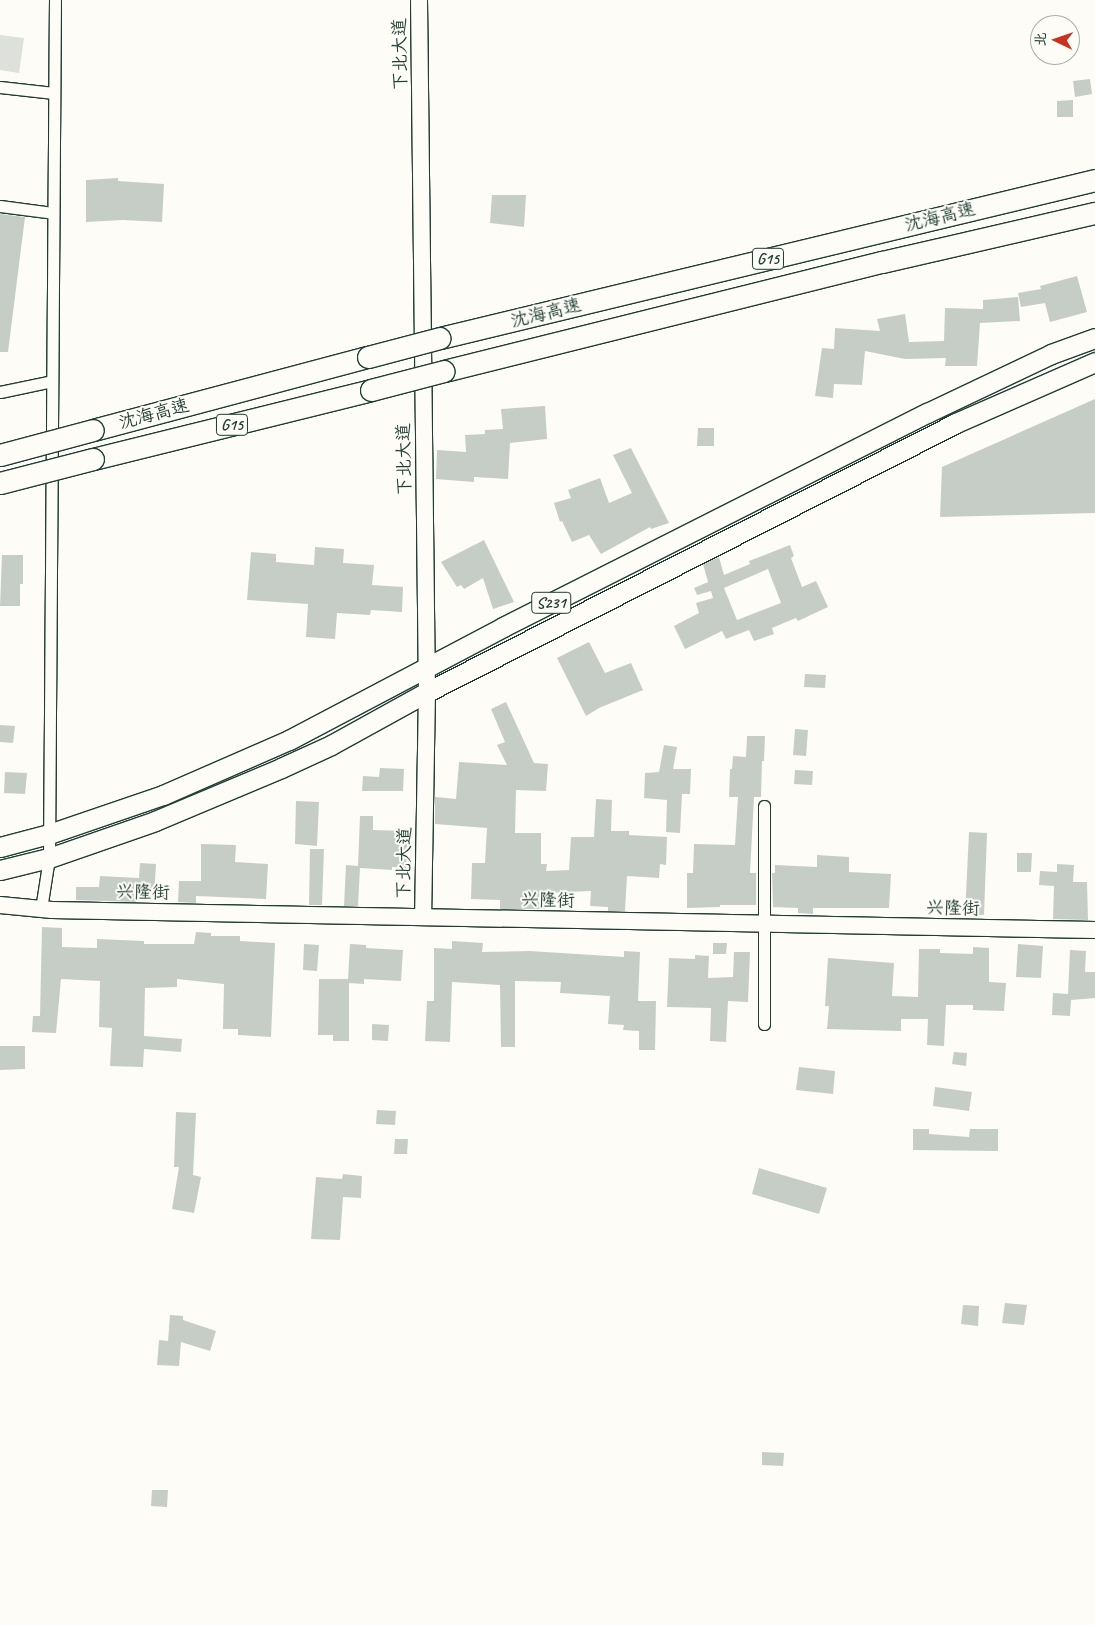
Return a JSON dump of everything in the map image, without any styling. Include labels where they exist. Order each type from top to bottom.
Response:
[{"type":"highway","name":"沈海高速","points":[[0,455],[440,338],[1095,180]]},
{"type":"highway","name":"沈海高速","points":[[0,483],[882,262],[1095,213]]},
{"type":"main road","name":"S231","points":[[0,847],[49,834],[163,795],[289,740],[426,668],[927,413],[1051,354],[1095,338]]},
{"type":"main road","name":"S231","points":[[0,870],[49,858],[155,821],[331,745],[427,692],[956,423],[1095,362]]},
{"type":"street","points":[[41,909],[49,858],[55,0]]},
{"type":"street","name":"下北大道","points":[[420,0],[427,692],[423,917]]},
{"type":"street","points":[[0,87],[54,93]]},
{"type":"street","points":[[0,206],[53,212]]},
{"type":"street","points":[[0,392],[52,381]]},
{"type":"street","points":[[764,806],[766,924],[764,1024]]},
{"type":"street","name":"兴隆街","points":[[0,905],[41,909],[1095,930]]},
{"type":"shaded area","points":[[0,35],[24,38],[19,73],[0,70]]},
{"type":"building","points":[[1090,79],[1092,94],[1075,97],[1073,81]]},
{"type":"building","points":[[1073,100],[1073,117],[1057,117],[1057,101]]},
{"type":"building","points":[[118,178],[118,181],[164,184],[162,222],[123,220],[86,222],[86,180]]},
{"type":"building","points":[[492,195],[526,195],[524,227],[490,223]]},
{"type":"building","points":[[0,214],[25,217],[8,352],[0,352]]},
{"type":"building","points":[[1077,276],[1087,312],[1050,322],[1045,303],[1021,307],[1018,293],[1041,289],[1040,286]]},
{"type":"building","points":[[1018,297],[1020,321],[980,323],[977,366],[945,366],[946,358],[905,359],[865,351],[862,385],[834,384],[833,398],[815,396],[822,348],[834,349],[835,328],[880,331],[877,319],[905,314],[909,342],[944,341],[945,308],[983,309],[983,300]]},
{"type":"building","points":[[1095,399],[1095,513],[940,517],[942,467]]},
{"type":"building","points":[[545,406],[547,439],[510,443],[508,479],[474,477],[474,482],[436,479],[437,450],[466,452],[465,435],[485,434],[485,430],[503,429],[501,409]]},
{"type":"building","points":[[698,428],[714,428],[714,446],[697,446]]},
{"type":"building","points":[[631,448],[669,523],[651,529],[650,527],[601,554],[589,535],[572,542],[562,521],[560,522],[554,503],[571,498],[568,490],[600,478],[609,503],[632,493],[613,455]]},
{"type":"building","points":[[484,540],[514,602],[493,609],[483,578],[464,589],[461,585],[457,587],[441,562]]},
{"type":"building","points":[[790,545],[794,556],[791,558],[802,587],[816,581],[828,607],[798,621],[796,618],[772,628],[774,634],[754,641],[749,630],[726,639],[722,631],[685,649],[674,626],[699,613],[696,603],[713,598],[711,591],[697,595],[694,588],[708,582],[703,564],[719,557],[724,575],[750,564],[749,561]],"holes":[[[768,569],[781,603],[737,620],[724,588]]]},
{"type":"building","points":[[315,547],[344,549],[343,563],[374,565],[372,585],[403,587],[402,612],[371,610],[370,615],[337,613],[335,639],[306,637],[308,604],[247,600],[251,552],[276,554],[276,562],[314,565]]},
{"type":"building","points":[[2,555],[23,555],[23,584],[20,584],[20,606],[0,606]]},
{"type":"building","points":[[589,642],[605,673],[631,663],[643,690],[599,708],[586,716],[557,658]]},
{"type":"building","points":[[805,674],[826,675],[825,688],[804,687]]},
{"type":"building","points":[[506,702],[534,763],[548,764],[546,791],[516,790],[515,833],[541,833],[541,864],[547,864],[546,871],[569,870],[571,837],[594,837],[596,799],[612,800],[611,831],[629,831],[629,835],[667,837],[666,865],[660,864],[659,878],[627,876],[625,911],[608,911],[608,907],[590,906],[591,891],[546,893],[545,909],[500,909],[500,900],[471,899],[472,863],[485,863],[487,828],[435,824],[435,797],[456,799],[459,762],[507,765],[497,745],[505,742],[491,709]]},
{"type":"building","points":[[0,725],[15,726],[13,743],[0,742]]},
{"type":"building","points":[[795,729],[808,730],[806,756],[793,755]]},
{"type":"building","points":[[747,736],[765,736],[761,797],[754,797],[750,873],[756,873],[756,905],[720,905],[720,907],[687,908],[687,873],[693,873],[694,844],[735,845],[738,797],[729,797],[730,769],[732,769],[733,756],[746,757]]},
{"type":"building","points":[[664,745],[677,747],[673,769],[691,769],[690,794],[682,794],[680,833],[666,832],[667,800],[644,798],[645,773],[659,772]]},
{"type":"building","points":[[380,768],[404,769],[403,791],[362,791],[363,776],[379,777]]},
{"type":"building","points":[[795,770],[813,771],[812,785],[794,784]]},
{"type":"building","points":[[5,772],[27,773],[25,794],[4,793]]},
{"type":"building","points":[[296,801],[319,802],[317,846],[295,844]]},
{"type":"building","points":[[360,816],[373,816],[373,830],[408,831],[406,868],[392,867],[392,870],[360,868],[358,906],[344,906],[346,865],[358,866]]},
{"type":"building","points":[[969,832],[987,833],[984,915],[965,915]]},
{"type":"building","points":[[201,844],[236,845],[235,862],[268,864],[266,899],[196,896],[196,903],[178,902],[179,881],[201,881]]},
{"type":"building","points":[[310,849],[324,849],[322,905],[309,905]]},
{"type":"building","points":[[1017,853],[1032,853],[1031,872],[1017,872]]},
{"type":"building","points":[[817,855],[849,857],[849,872],[891,874],[889,908],[813,908],[813,914],[798,913],[798,908],[773,907],[772,873],[775,873],[775,865],[817,867]]},
{"type":"building","points":[[140,863],[156,864],[154,897],[136,896],[136,902],[76,900],[76,887],[99,887],[100,876],[139,878]]},
{"type":"building","points":[[1057,864],[1074,865],[1073,882],[1087,882],[1088,920],[1053,919],[1054,886],[1039,885],[1040,871],[1057,872]]},
{"type":"building","points":[[42,927],[62,928],[62,947],[97,948],[97,939],[144,941],[144,944],[194,944],[196,932],[211,933],[211,936],[240,936],[240,941],[275,943],[271,1037],[238,1035],[238,1029],[223,1029],[224,984],[177,979],[177,987],[145,988],[144,1036],[182,1039],[181,1052],[144,1049],[143,1067],[110,1066],[112,1028],[99,1027],[100,981],[61,979],[56,1033],[32,1032],[33,1016],[40,1016]]},
{"type":"building","points":[[452,941],[483,943],[482,952],[530,951],[624,957],[624,951],[640,952],[638,1001],[656,1001],[655,1050],[639,1050],[639,1031],[623,1030],[624,1025],[608,1024],[610,996],[560,993],[561,982],[515,981],[515,1047],[501,1047],[500,985],[452,982],[450,1042],[425,1041],[427,1001],[434,1001],[434,948],[452,949]]},
{"type":"building","points":[[713,943],[727,943],[726,954],[713,954]]},
{"type":"building","points":[[304,944],[319,945],[317,971],[303,970]]},
{"type":"building","points":[[350,944],[366,945],[366,948],[403,950],[401,981],[364,979],[364,984],[349,983],[349,1041],[333,1041],[333,1035],[318,1035],[319,979],[348,979]]},
{"type":"building","points":[[1018,944],[1043,946],[1041,978],[1016,977]]},
{"type":"building","points":[[973,947],[989,948],[989,982],[1006,983],[1004,1011],[973,1010],[973,1005],[946,1005],[944,1046],[927,1045],[928,1019],[901,1019],[901,1031],[827,1029],[829,1006],[825,1006],[828,958],[894,963],[892,996],[918,997],[919,949],[940,949],[940,953],[973,954]]},
{"type":"building","points":[[1070,950],[1086,951],[1085,972],[1095,972],[1095,998],[1071,1000],[1070,1016],[1052,1015],[1053,993],[1068,994]]},
{"type":"building","points":[[734,952],[750,952],[748,1002],[728,1001],[726,1042],[710,1041],[711,1008],[667,1007],[669,958],[695,959],[695,955],[709,956],[708,978],[733,977]]},
{"type":"building","points":[[372,1024],[389,1025],[388,1041],[372,1040]]},
{"type":"building","points":[[0,1046],[25,1046],[25,1069],[0,1070]]},
{"type":"building","points":[[954,1052],[967,1053],[966,1066],[952,1064]]},
{"type":"building","points":[[799,1067],[835,1071],[833,1094],[796,1090]]},
{"type":"building","points":[[935,1087],[972,1092],[969,1111],[933,1106]]},
{"type":"building","points":[[377,1110],[396,1111],[395,1125],[376,1124]]},
{"type":"building","points":[[176,1112],[196,1113],[193,1175],[201,1177],[194,1213],[172,1209],[179,1167],[174,1167]]},
{"type":"building","points":[[913,1129],[929,1129],[929,1134],[969,1137],[970,1129],[998,1129],[998,1151],[913,1150]]},
{"type":"building","points":[[395,1139],[408,1139],[407,1154],[394,1154]]},
{"type":"building","points":[[759,1168],[827,1188],[819,1214],[752,1194]]},
{"type":"building","points":[[343,1174],[362,1176],[361,1198],[343,1197],[340,1240],[311,1239],[316,1177],[342,1179]]},
{"type":"building","points":[[1005,1303],[1027,1305],[1024,1325],[1002,1323]]},
{"type":"building","points":[[963,1305],[979,1306],[978,1326],[961,1324]]},
{"type":"building","points":[[170,1315],[183,1316],[183,1320],[216,1331],[210,1351],[181,1342],[179,1366],[157,1365],[159,1340],[168,1341]]},
{"type":"building","points":[[762,1452],[784,1453],[783,1466],[762,1465]]},
{"type":"building","points":[[152,1490],[168,1490],[167,1507],[151,1506]]}]
